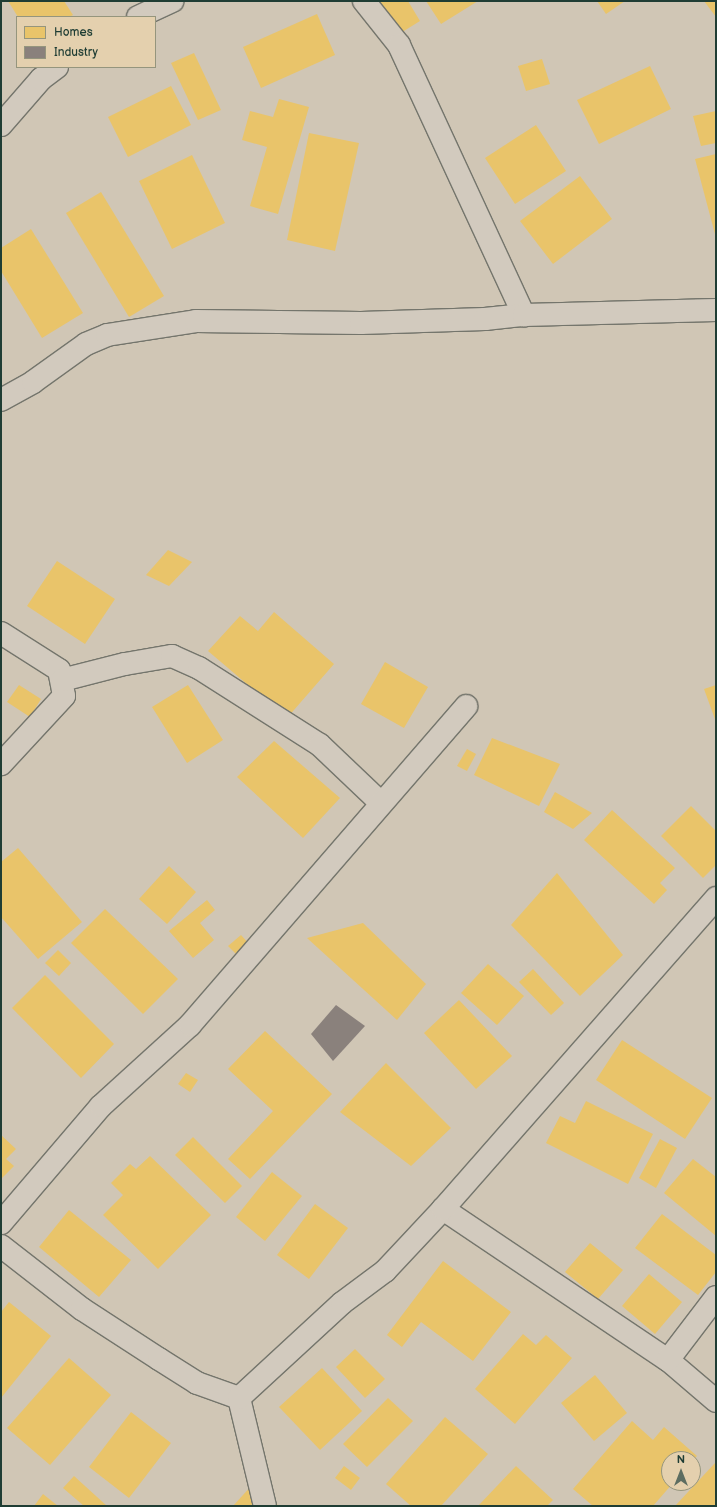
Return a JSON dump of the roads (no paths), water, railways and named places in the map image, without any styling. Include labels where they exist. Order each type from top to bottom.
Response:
[{"type":"street","points":[[140,16],[172,1]]},
{"type":"street","points":[[364,1],[399,45],[524,315]]},
{"type":"street","points":[[1,125],[41,79],[56,68]]},
{"type":"street","points":[[1,400],[33,382],[86,344],[107,336],[196,321],[362,323],[485,319],[524,315],[716,310]]},
{"type":"street","points":[[1,633],[58,670],[62,680],[64,696],[1,764]]},
{"type":"street","points":[[62,680],[125,664],[172,656],[199,668],[320,745],[381,803]]},
{"type":"street","points":[[1,1223],[101,1106],[190,1025],[466,706]]},
{"type":"street","points":[[239,1398],[337,1308],[385,1271],[442,1209],[716,898]]},
{"type":"street","points":[[442,1209],[668,1360],[716,1401]]},
{"type":"street","points":[[1,1246],[82,1309],[159,1359],[197,1383],[239,1398]]},
{"type":"street","points":[[668,1360],[716,1297]]},
{"type":"street","points":[[239,1398],[264,1506]]}]
